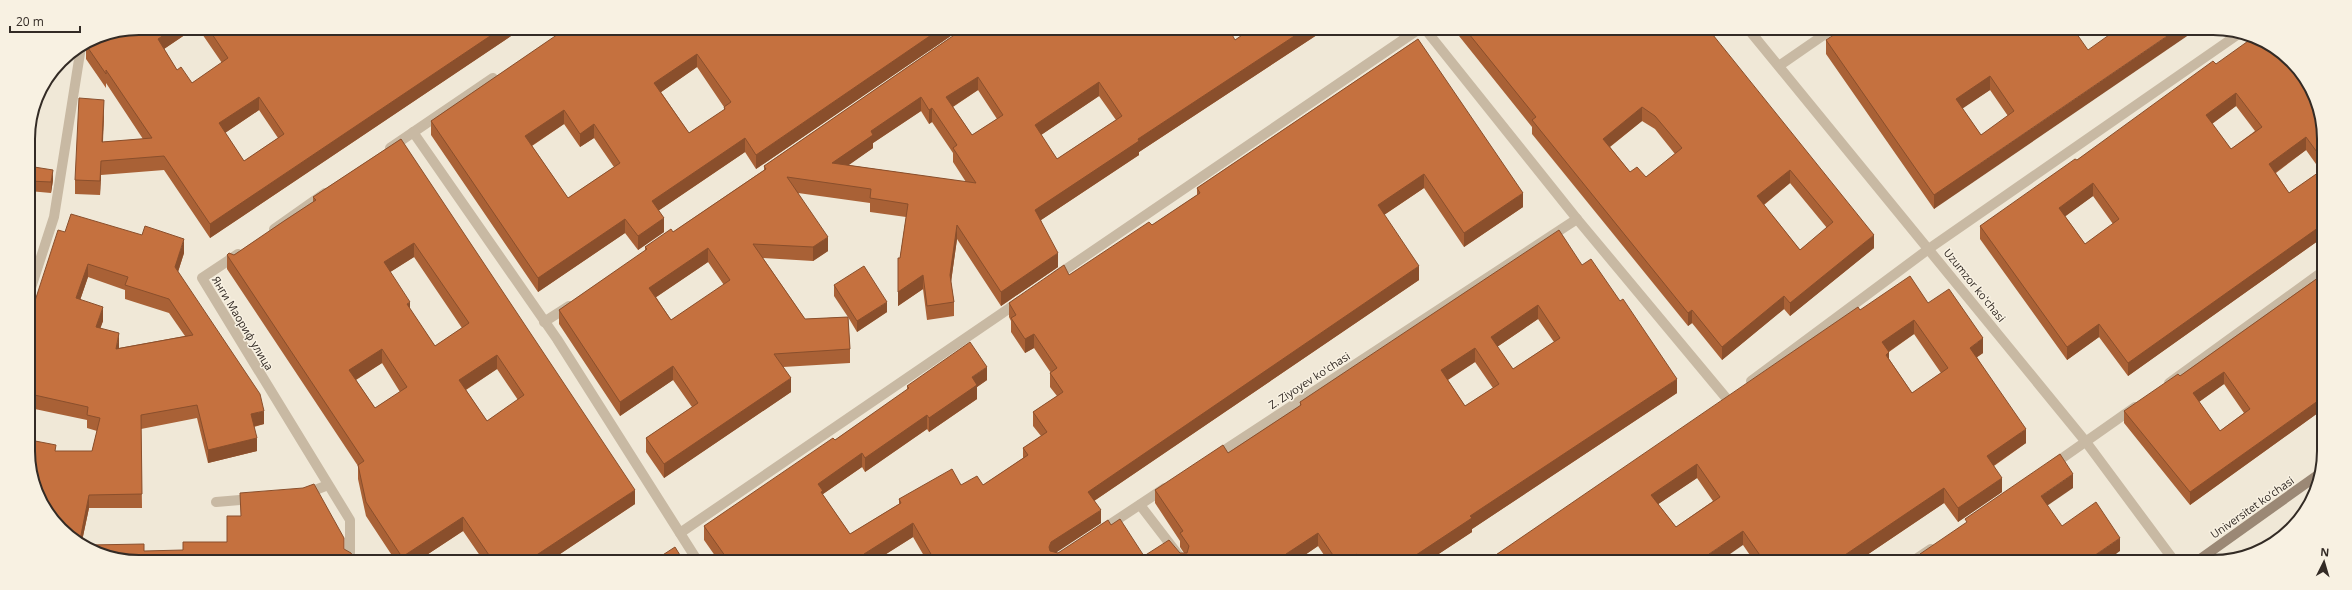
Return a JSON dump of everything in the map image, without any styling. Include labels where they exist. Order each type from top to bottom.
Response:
[{"type":"main road","name":"Universitet kо‘chasi","points":[[2206,555],[2313,479]]},
{"type":"street","points":[[1049,281],[1410,35]]},
{"type":"street","points":[[1430,35],[1576,219],[1730,396],[1930,248],[2231,37]]},
{"type":"street","name":"Uzumzor koʻchasi","points":[[1754,35],[1930,248],[2086,442],[2170,555]]},
{"type":"street","points":[[1779,66],[1824,35]]},
{"type":"street","points":[[35,276],[54,217],[79,54]]},
{"type":"street","points":[[381,155],[412,132],[503,72]]},
{"type":"street","points":[[412,132],[557,339],[694,555]]},
{"type":"street","points":[[266,234],[336,186]]},
{"type":"street","name":"Z. Ziyoyev ko'chasi","points":[[1206,462],[1576,219]]},
{"type":"street","name":"Янги Маориф улица","points":[[246,247],[202,278],[350,520],[350,555]]},
{"type":"street","points":[[2163,387],[2317,276]]},
{"type":"street","points":[[680,533],[1029,295]]},
{"type":"street","points":[[544,322],[577,300]]},
{"type":"street","points":[[2041,473],[2144,401]]},
{"type":"street","points":[[1094,535],[1173,483]]},
{"type":"street","points":[[294,496],[302,495],[328,485]]},
{"type":"street","points":[[216,502],[263,498]]},
{"type":"street","points":[[1140,505],[1178,555]]},
{"type":"street","points":[[1923,555],[1939,544]]},
{"type":"building","points":[[132,35],[164,35],[158,39],[177,70],[181,67],[192,83],[228,58],[213,35],[492,35],[210,224],[164,156],[101,161],[100,181],[75,180],[79,98],[104,100],[102,142],[152,138],[106,70],[106,74],[88,49],[99,43]],"holes":[[[259,97],[284,134],[244,161],[219,123]]]},
{"type":"building","points":[[557,35],[931,35],[756,155],[745,138],[652,201],[664,218],[638,236],[625,219],[538,278],[431,121]],"holes":[[[697,54],[731,102],[724,107],[725,109],[689,133],[654,83]],[[564,110],[580,134],[594,124],[620,163],[568,198],[525,136]]]},
{"type":"building","points":[[954,35],[1232,35],[1235,40],[1242,35],[1296,35],[1138,139],[1139,141],[1035,210],[1058,253],[1001,292],[957,225],[950,275],[954,302],[927,306],[923,275],[898,292],[898,258],[900,258],[908,204],[870,198],[871,189],[787,177],[828,237],[813,247],[753,244],[805,319],[848,317],[850,349],[774,354],[791,378],[664,464],[646,438],[698,403],[673,366],[620,402],[559,310],[647,249],[645,247],[671,229],[673,232],[766,169],[764,166]],"holes":[[[978,77],[1003,115],[972,135],[946,97]],[[1099,82],[1122,116],[1057,159],[1035,125]],[[921,97],[929,110],[932,108],[957,145],[953,148],[976,183],[832,163],[873,135],[871,131]],[[708,248],[730,280],[671,320],[649,288]]]},
{"type":"building","points":[[1470,35],[1713,35],[1874,235],[1790,303],[1784,296],[1722,347],[1692,310],[1688,313],[1532,120],[1536,117]],"holes":[[[1642,107],[1655,116],[1682,148],[1646,177],[1637,167],[1630,172],[1603,139]],[[1790,170],[1833,222],[1800,250],[1757,196]]]},
{"type":"building","points":[[1834,35],[2078,35],[2088,50],[2109,35],[2169,35],[1934,195],[1826,40]],"holes":[[[1990,76],[2014,111],[1981,135],[1956,99]]]},
{"type":"building","points":[[1418,39],[1523,193],[1464,233],[1424,174],[1378,205],[1419,266],[1088,492],[1101,510],[1051,542],[1049,547],[1050,551],[1058,553],[1108,520],[1111,525],[1120,519],[1143,555],[932,555],[913,523],[864,555],[724,555],[704,526],[833,438],[835,440],[909,388],[907,386],[970,342],[987,367],[972,377],[977,385],[929,418],[927,415],[865,458],[862,453],[818,484],[823,491],[821,492],[850,534],[901,503],[899,499],[952,469],[961,485],[977,476],[983,485],[1028,455],[1023,448],[1047,432],[1033,412],[1063,392],[1050,373],[1057,368],[1034,334],[1025,339],[1011,318],[1016,315],[1009,303],[1064,265],[1069,275],[1149,222],[1152,225],[1200,193],[1197,188]]},
{"type":"building","points":[[2247,42],[2271,53],[2287,65],[2296,76],[2306,93],[2315,119],[2317,132],[2317,152],[2306,137],[2269,164],[2289,193],[2317,173],[2317,229],[2128,363],[2099,324],[2067,347],[1980,226],[2075,159],[2077,160],[2213,61],[2216,64]],"holes":[[[2236,93],[2262,127],[2231,149],[2206,115]],[[2093,183],[2119,219],[2085,244],[2059,208]]]},
{"type":"building","points":[[401,139],[635,490],[537,555],[489,555],[463,517],[405,555],[401,555],[366,502],[358,465],[364,461],[227,255],[229,253],[234,255],[316,200],[313,197]],"holes":[[[414,243],[469,323],[435,346],[407,304],[410,302],[384,262]],[[382,349],[407,387],[375,408],[349,370]],[[497,355],[524,395],[487,421],[459,380]]]},
{"type":"building","points":[[35,167],[53,170],[51,182],[35,181]]},
{"type":"building","points":[[71,214],[142,235],[145,226],[184,239],[175,267],[260,394],[264,411],[251,414],[257,438],[208,450],[197,405],[141,415],[142,494],[89,495],[81,537],[65,525],[49,503],[41,484],[35,458],[35,441],[56,445],[55,451],[92,451],[100,418],[87,415],[88,407],[35,395],[35,301],[58,230],[65,232]],"holes":[[[88,264],[128,277],[125,285],[169,299],[193,335],[116,349],[119,333],[96,327],[103,307],[76,298]]]},
{"type":"building","points":[[1559,230],[1582,265],[1591,259],[1620,301],[1623,299],[1677,379],[1470,516],[1472,518],[1416,555],[1333,555],[1318,533],[1286,554],[1287,555],[1146,555],[1169,540],[1180,553],[1187,553],[1189,546],[1180,533],[1183,531],[1155,490],[1223,445],[1228,453],[1301,405],[1300,402]],"holes":[[[1538,305],[1560,338],[1513,369],[1491,337]],[[1475,348],[1499,384],[1465,406],[1441,370]]]},
{"type":"building","points":[[864,266],[887,302],[857,321],[834,285]]},
{"type":"building","points":[[1910,276],[1928,303],[1949,289],[1983,338],[1970,348],[2026,429],[1987,456],[2002,478],[1958,508],[1944,488],[1845,555],[1760,555],[1743,531],[1709,554],[1710,555],[1496,555],[1858,307],[1860,310]],"holes":[[[1914,320],[1948,368],[1912,393],[1886,355],[1889,352],[1882,342]],[[1697,464],[1720,497],[1676,527],[1651,495]]]},
{"type":"building","points":[[2317,279],[2317,402],[2190,492],[2124,411],[2178,374],[2180,376]],"holes":[[[2224,372],[2250,409],[2220,431],[2193,393]]]},
{"type":"building","points":[[2060,454],[2073,474],[2041,496],[2062,526],[2096,502],[2120,538],[2095,555],[1920,554],[1967,522],[1965,519]]},
{"type":"building","points":[[314,484],[344,538],[344,549],[352,555],[139,555],[119,553],[95,545],[144,544],[144,551],[183,550],[183,542],[227,542],[227,516],[241,516],[240,493],[303,488]]},
{"type":"building","points":[[675,547],[680,555],[663,555]]}]
